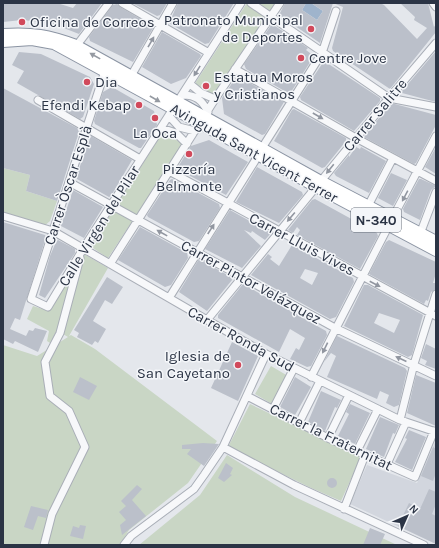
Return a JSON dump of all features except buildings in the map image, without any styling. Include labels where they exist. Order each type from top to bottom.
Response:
[{"type":"highway","name":"N-340","points":[[3,34],[27,32],[52,36],[74,50]]},
{"type":"highway","name":"N-340","points":[[3,42],[32,40],[54,44],[74,50]]},
{"type":"highway","name":"Avinguda Sant Vicent Ferrer","points":[[74,50],[105,71],[176,105]]},
{"type":"highway","name":"Avinguda Sant Vicent Ferrer","points":[[74,50],[131,76],[202,121],[390,223],[436,251]]},
{"type":"highway","name":"Avinguda Sant Vicent Ferrer","points":[[318,184],[368,206],[390,223],[436,241]]},
{"type":"street","points":[[74,50],[108,3]]},
{"type":"street","points":[[122,3],[209,53]]},
{"type":"street","points":[[131,76],[173,3]]},
{"type":"street","name":"Calle Virgen del Pilar","points":[[30,300],[48,308],[83,249],[241,3]]},
{"type":"street","points":[[251,3],[389,98],[436,107]]},
{"type":"street","name":"Calle Virgen del Pilar","points":[[110,264],[215,99],[280,3]]},
{"type":"street","points":[[433,3],[436,7]]},
{"type":"street","points":[[169,298],[196,252],[228,204],[322,53],[336,11]]},
{"type":"street","name":"Carrer Salitre","points":[[207,320],[436,43]]},
{"type":"street","points":[[236,69],[356,138],[436,181]]},
{"type":"street","name":"Carrer Òscar Esplà","points":[[30,300],[105,71]]},
{"type":"street","points":[[190,84],[201,94],[215,99]]},
{"type":"street","points":[[176,105],[190,95],[198,98],[202,121]]},
{"type":"street","points":[[38,100],[140,159]]},
{"type":"street","points":[[161,128],[176,133],[187,144]]},
{"type":"street","points":[[311,377],[335,328],[436,138]]},
{"type":"street","points":[[368,206],[392,158]]},
{"type":"street","name":"Carrer Lluis Vives","points":[[169,171],[362,277],[433,314]]},
{"type":"street","name":"Carrer Pintor Velázquez","points":[[69,182],[335,328],[414,364],[436,376]]},
{"type":"street","points":[[420,234],[436,192]]},
{"type":"street","name":"Carrer Ronda Sud","points":[[3,216],[53,231],[266,354],[320,382],[403,421],[435,432]]},
{"type":"street","points":[[44,545],[52,514],[85,448],[69,411],[50,396],[45,362],[60,332],[83,249]]},
{"type":"street","points":[[387,464],[403,421],[414,364],[433,314],[436,294]]},
{"type":"street","points":[[124,545],[131,536],[194,489],[223,447],[266,354]]},
{"type":"street","points":[[273,409],[294,368]]},
{"type":"street","points":[[299,423],[320,382]]},
{"type":"street","points":[[328,438],[349,395]]},
{"type":"street","name":"Carrer la Fraternitat","points":[[247,396],[328,438],[416,477],[435,432]]},
{"type":"street","points":[[357,451],[378,409]]},
{"type":"street","points":[[223,447],[294,485],[424,545]]},
{"type":"street","points":[[344,509],[365,455]]},
{"type":"shaded area","points":[[435,442],[436,544],[350,504],[367,465],[417,483]]},
{"type":"green space","points":[[247,3],[276,3],[214,98],[194,85]]},
{"type":"green space","points":[[163,132],[183,144],[108,258],[90,246]]},
{"type":"green space","points":[[3,168],[30,175],[26,191],[57,201],[50,221],[43,227],[3,213]]},
{"type":"green space","points":[[84,254],[108,268],[69,336],[71,335],[95,349],[217,441],[188,483],[129,530],[120,545],[3,545],[3,345],[37,356],[68,337],[63,334]]},
{"type":"green space","points":[[75,266],[57,330],[50,343],[47,341],[49,331],[27,319],[33,306],[49,311]]},
{"type":"green space","points":[[271,366],[288,376],[272,404],[255,394]]},
{"type":"green space","points":[[250,404],[361,457],[341,501],[228,447]]},
{"type":"green space","points":[[227,455],[295,497],[397,545],[139,545],[200,495]]},
{"type":"water","points":[[306,3],[311,3],[323,11],[317,20],[302,10]]},
{"type":"place","name":"Oficina de Correos","points":[[22,22]]},
{"type":"place","name":"Patronato Municipal de Deportes","points":[[311,29]]},
{"type":"place","name":"Centre Jove","points":[[301,58]]},
{"type":"place","name":"Dia","points":[[87,82]]},
{"type":"place","name":"Estatua Moros y Cristianos","points":[[206,86]]},
{"type":"place","name":"Efendi Kebap","points":[[139,105]]},
{"type":"place","name":"La Oca","points":[[155,118]]},
{"type":"place","name":"Pizzería Belmonte","points":[[189,154]]},
{"type":"place","name":"Iglesia de San Cayetano","points":[[238,365]]}]
